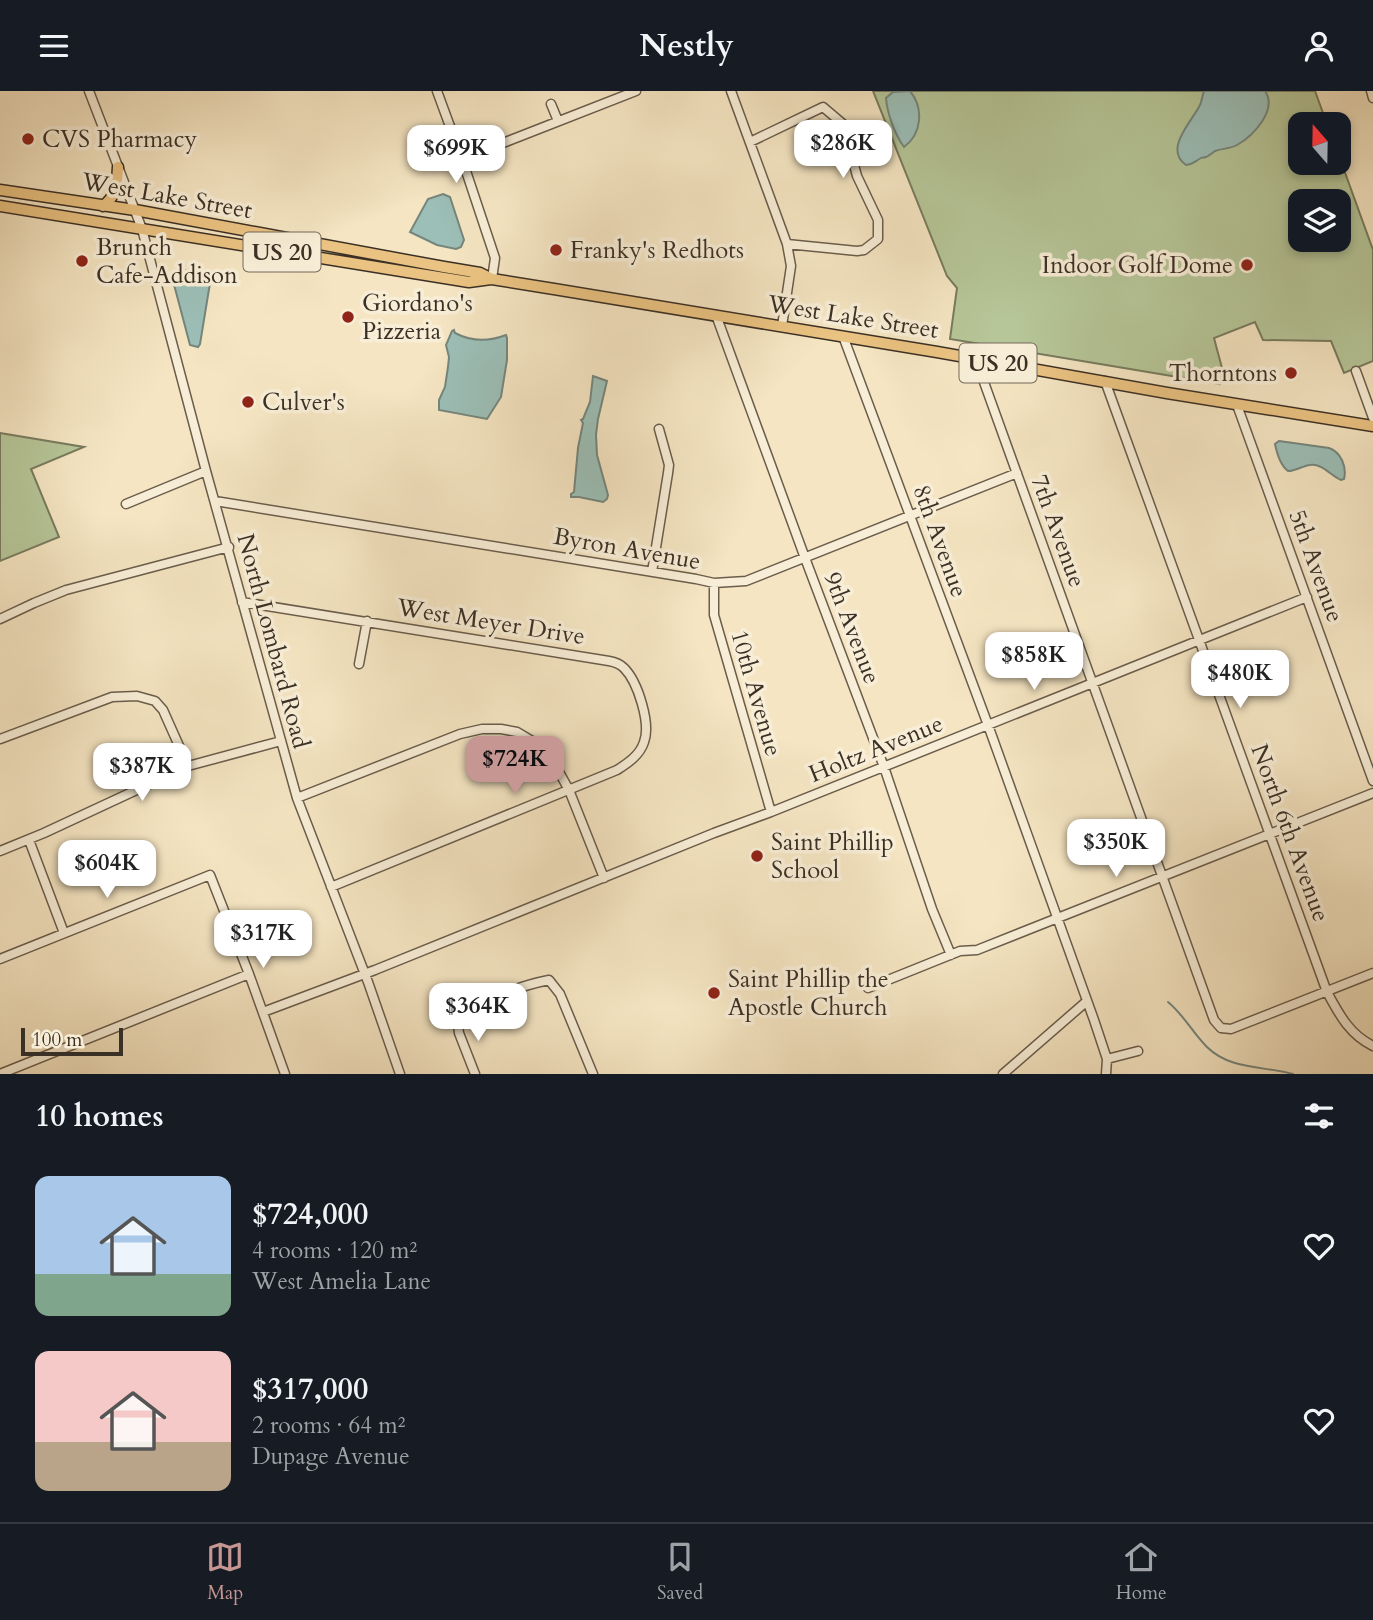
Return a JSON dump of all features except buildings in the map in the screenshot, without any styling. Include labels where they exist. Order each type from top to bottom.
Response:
[{"type":"main road","points":[[103,206],[115,192],[118,167]]},
{"type":"main road","name":"West Lake Street","points":[[0,190],[135,210],[480,273],[492,279]]},
{"type":"main road","name":"West Lake Street","points":[[0,206],[469,282],[492,279],[1373,426]]},
{"type":"street","name":"North Lombard Road","points":[[89,91],[142,229],[206,471],[298,798],[400,1074]]},
{"type":"street","points":[[437,91],[495,258],[492,279]]},
{"type":"street","points":[[731,91],[787,244],[791,266],[782,326]]},
{"type":"street","points":[[1371,91],[1373,98]]},
{"type":"street","points":[[462,159],[632,92]]},
{"type":"street","points":[[551,104],[558,121]]},
{"type":"street","points":[[750,142],[823,107],[843,124],[856,173],[878,219],[878,239],[864,250],[787,244]]},
{"type":"street","name":"9th Avenue","points":[[716,315],[951,955]]},
{"type":"street","name":"8th Avenue","points":[[843,336],[988,725],[1107,1059]]},
{"type":"street","name":"7th Avenue","points":[[976,360],[1213,1020],[1221,1028],[1231,1029],[1327,992]]},
{"type":"street","points":[[1356,372],[1373,418]]},
{"type":"street","name":"North 6th Avenue","points":[[1105,381],[1327,992],[1342,1020],[1359,1038],[1373,1046]]},
{"type":"street","name":"5th Avenue","points":[[1237,405],[1373,781]]},
{"type":"street","points":[[652,572],[669,465],[659,429]]},
{"type":"street","points":[[126,504],[206,471]]},
{"type":"street","name":"Byron Avenue","points":[[215,501],[714,583],[746,581],[1017,473]]},
{"type":"street","points":[[0,619],[66,590],[229,547]]},
{"type":"street","name":"10th Avenue","points":[[714,583],[714,615],[771,812]]},
{"type":"street","name":"Holtz Avenue","points":[[604,878],[1307,597]]},
{"type":"street","name":"West Meyer Drive","points":[[242,602],[617,663],[625,669],[635,685],[646,722],[646,738],[641,749],[628,763],[569,790]]},
{"type":"street","name":"West Meyer Drive","points":[[359,664],[367,621]]},
{"type":"street","points":[[0,739],[112,697],[146,697],[155,701],[163,710],[188,766]]},
{"type":"street","points":[[263,1012],[604,878],[569,790],[553,758],[517,732],[482,729],[451,736],[298,798]]},
{"type":"street","points":[[0,851],[188,766],[281,741]]},
{"type":"street","points":[[331,887],[569,790]]},
{"type":"street","points":[[868,988],[960,951],[977,950],[1373,793]]},
{"type":"street","points":[[29,840],[64,933]]},
{"type":"street","points":[[0,959],[210,875],[285,1074]]},
{"type":"street","points":[[1327,992],[1373,973]]},
{"type":"street","points":[[0,1074],[249,974]]},
{"type":"street","points":[[475,1074],[459,1033],[457,1017],[471,1008],[531,983],[550,980],[560,994],[593,1074]]},
{"type":"street","points":[[1003,1074],[1087,1001]]},
{"type":"street","points":[[1106,1074],[1107,1059],[1138,1051]]},
{"type":"green space","points":[[873,91],[1315,91],[1323,112],[1288,112],[1288,175],[1346,175],[1351,189],[1288,189],[1288,252],[1351,252],[1351,189],[1373,250],[1373,361],[1344,373],[1331,341],[1263,340],[1255,322],[1214,338],[1222,368],[1220,384],[950,339],[957,288],[947,276]]},
{"type":"green space","points":[[0,433],[84,447],[31,469],[59,537],[0,561]]},
{"type":"water","points":[[910,91],[918,105],[919,121],[910,142],[904,147],[892,124],[886,98],[893,92]]},
{"type":"water","points":[[1204,91],[1265,91],[1268,106],[1262,122],[1243,141],[1186,165],[1177,152],[1178,144],[1200,105]]},
{"type":"water","points":[[443,194],[450,197],[464,240],[461,247],[456,249],[437,245],[410,232],[428,199]]},
{"type":"water","points":[[192,269],[211,277],[198,347],[190,345],[172,277],[176,273]]},
{"type":"water","points":[[454,330],[461,336],[474,339],[486,340],[506,335],[507,360],[501,397],[487,419],[439,410],[448,367],[446,345]]},
{"type":"water","points":[[593,376],[607,381],[596,435],[597,455],[608,495],[603,502],[571,497],[574,492],[583,423],[581,420],[590,402]]},
{"type":"water","points":[[1279,441],[1333,450],[1342,461],[1344,479],[1341,480],[1314,465],[1288,471],[1277,452],[1275,444]]},
{"type":"waterway","points":[[1168,1002],[1202,1042],[1226,1060],[1293,1074]]},
{"type":"place","name":"CVS Pharmacy","points":[[28,139]]},
{"type":"place","name":"Franky's Redhots","points":[[556,250]]},
{"type":"place","name":"Brunch Cafe-Addison","points":[[82,261]]},
{"type":"place","name":"Indoor Golf Dome","points":[[1247,265]]},
{"type":"place","name":"Giordano's Pizzeria","points":[[348,317]]},
{"type":"place","name":"Thorntons","points":[[1291,373]]},
{"type":"place","name":"Culver's","points":[[248,402]]},
{"type":"place","name":"Saint Phillip School","points":[[757,856]]},
{"type":"place","name":"Saint Phillip the Apostle Church","points":[[714,993]]}]
